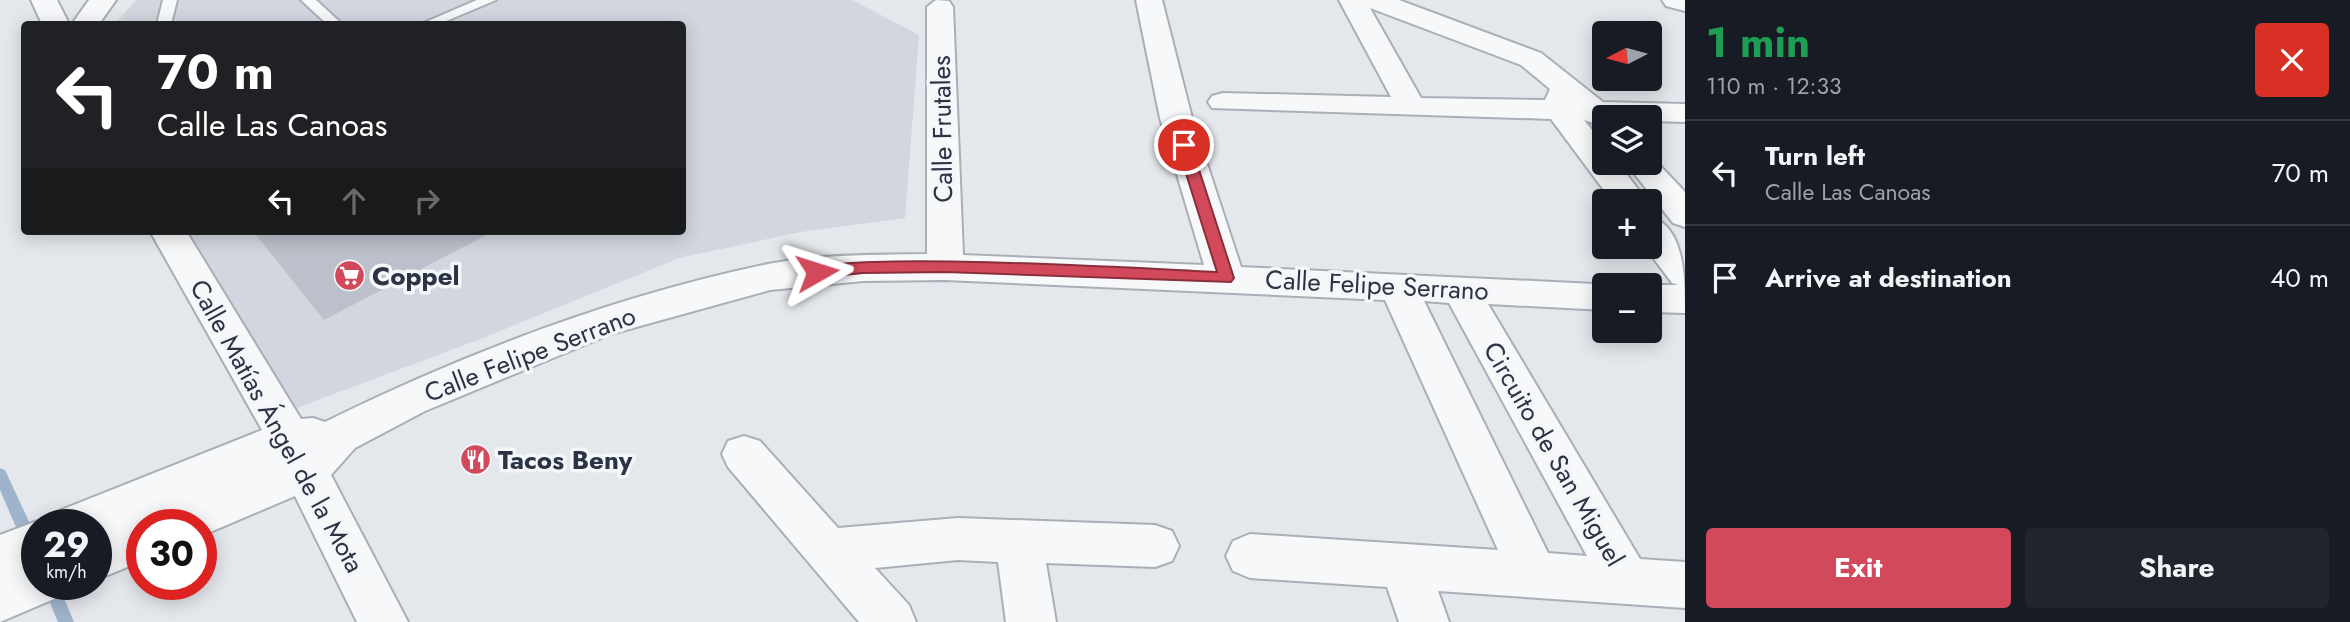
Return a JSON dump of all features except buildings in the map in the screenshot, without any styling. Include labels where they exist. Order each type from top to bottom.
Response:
[{"type":"street","points":[[44,0],[54,21]]},
{"type":"street","points":[[87,21],[103,0]]},
{"type":"street","points":[[1149,0],[1176,118],[1226,278]]},
{"type":"street","points":[[1352,0],[1411,106]]},
{"type":"street","points":[[1374,0],[1498,44],[1531,59],[1561,95],[1622,189]]},
{"type":"street","points":[[1675,0],[1685,3]]},
{"type":"street","name":"Calle Frutales","points":[[939,2],[945,267]]},
{"type":"street","points":[[1223,102],[1411,106],[1561,95],[1592,110]]},
{"type":"street","points":[[1662,114],[1685,113]]},
{"type":"street","points":[[1652,175],[1685,215]]},
{"type":"street","name":"Calle Matías Ángel de la Mota","points":[[170,235],[298,455],[383,622]]},
{"type":"street","points":[[1662,244],[1685,274]]},
{"type":"street","name":"Calle Felipe Serrano","points":[[298,455],[410,399],[600,323],[771,277],[863,268],[945,267],[1592,295]]},
{"type":"street","points":[[1398,287],[1534,575]]},
{"type":"street","name":"Circuito de San Miguel","points":[[1460,289],[1627,582]]},
{"type":"street","points":[[1662,298],[1685,299]]},
{"type":"street","points":[[744,454],[891,622]]},
{"type":"street","points":[[112,519],[182,508],[298,455]]},
{"type":"street","points":[[829,550],[958,539],[1155,546]]},
{"type":"street","points":[[1019,542],[1031,622]]},
{"type":"street","points":[[0,557],[21,548]]},
{"type":"street","name":"Circuito de San Miguel","points":[[1250,556],[1685,585]]},
{"type":"street","points":[[1405,567],[1424,622]]},
{"type":"street","points":[[0,599],[21,590]]},
{"type":"lane","points":[[165,21],[170,0]]},
{"type":"lane","points":[[308,0],[332,21]]},
{"type":"lane","points":[[436,21],[489,0]]},
{"type":"shaded area","points":[[136,0],[852,0],[919,35],[905,218],[801,232],[679,258],[483,338],[283,413],[178,235],[686,235],[686,21],[118,21]]},
{"type":"waterway","points":[[0,474],[21,521]]},
{"type":"waterway","points":[[57,600],[66,622]]},
{"type":"place","name":"Coppel","points":[[349,276]]},
{"type":"place","name":"Tacos Beny","points":[[475,460]]},
{"type":"route","points":[[817,272],[863,268],[945,267],[1226,278],[1184,145]]}]
